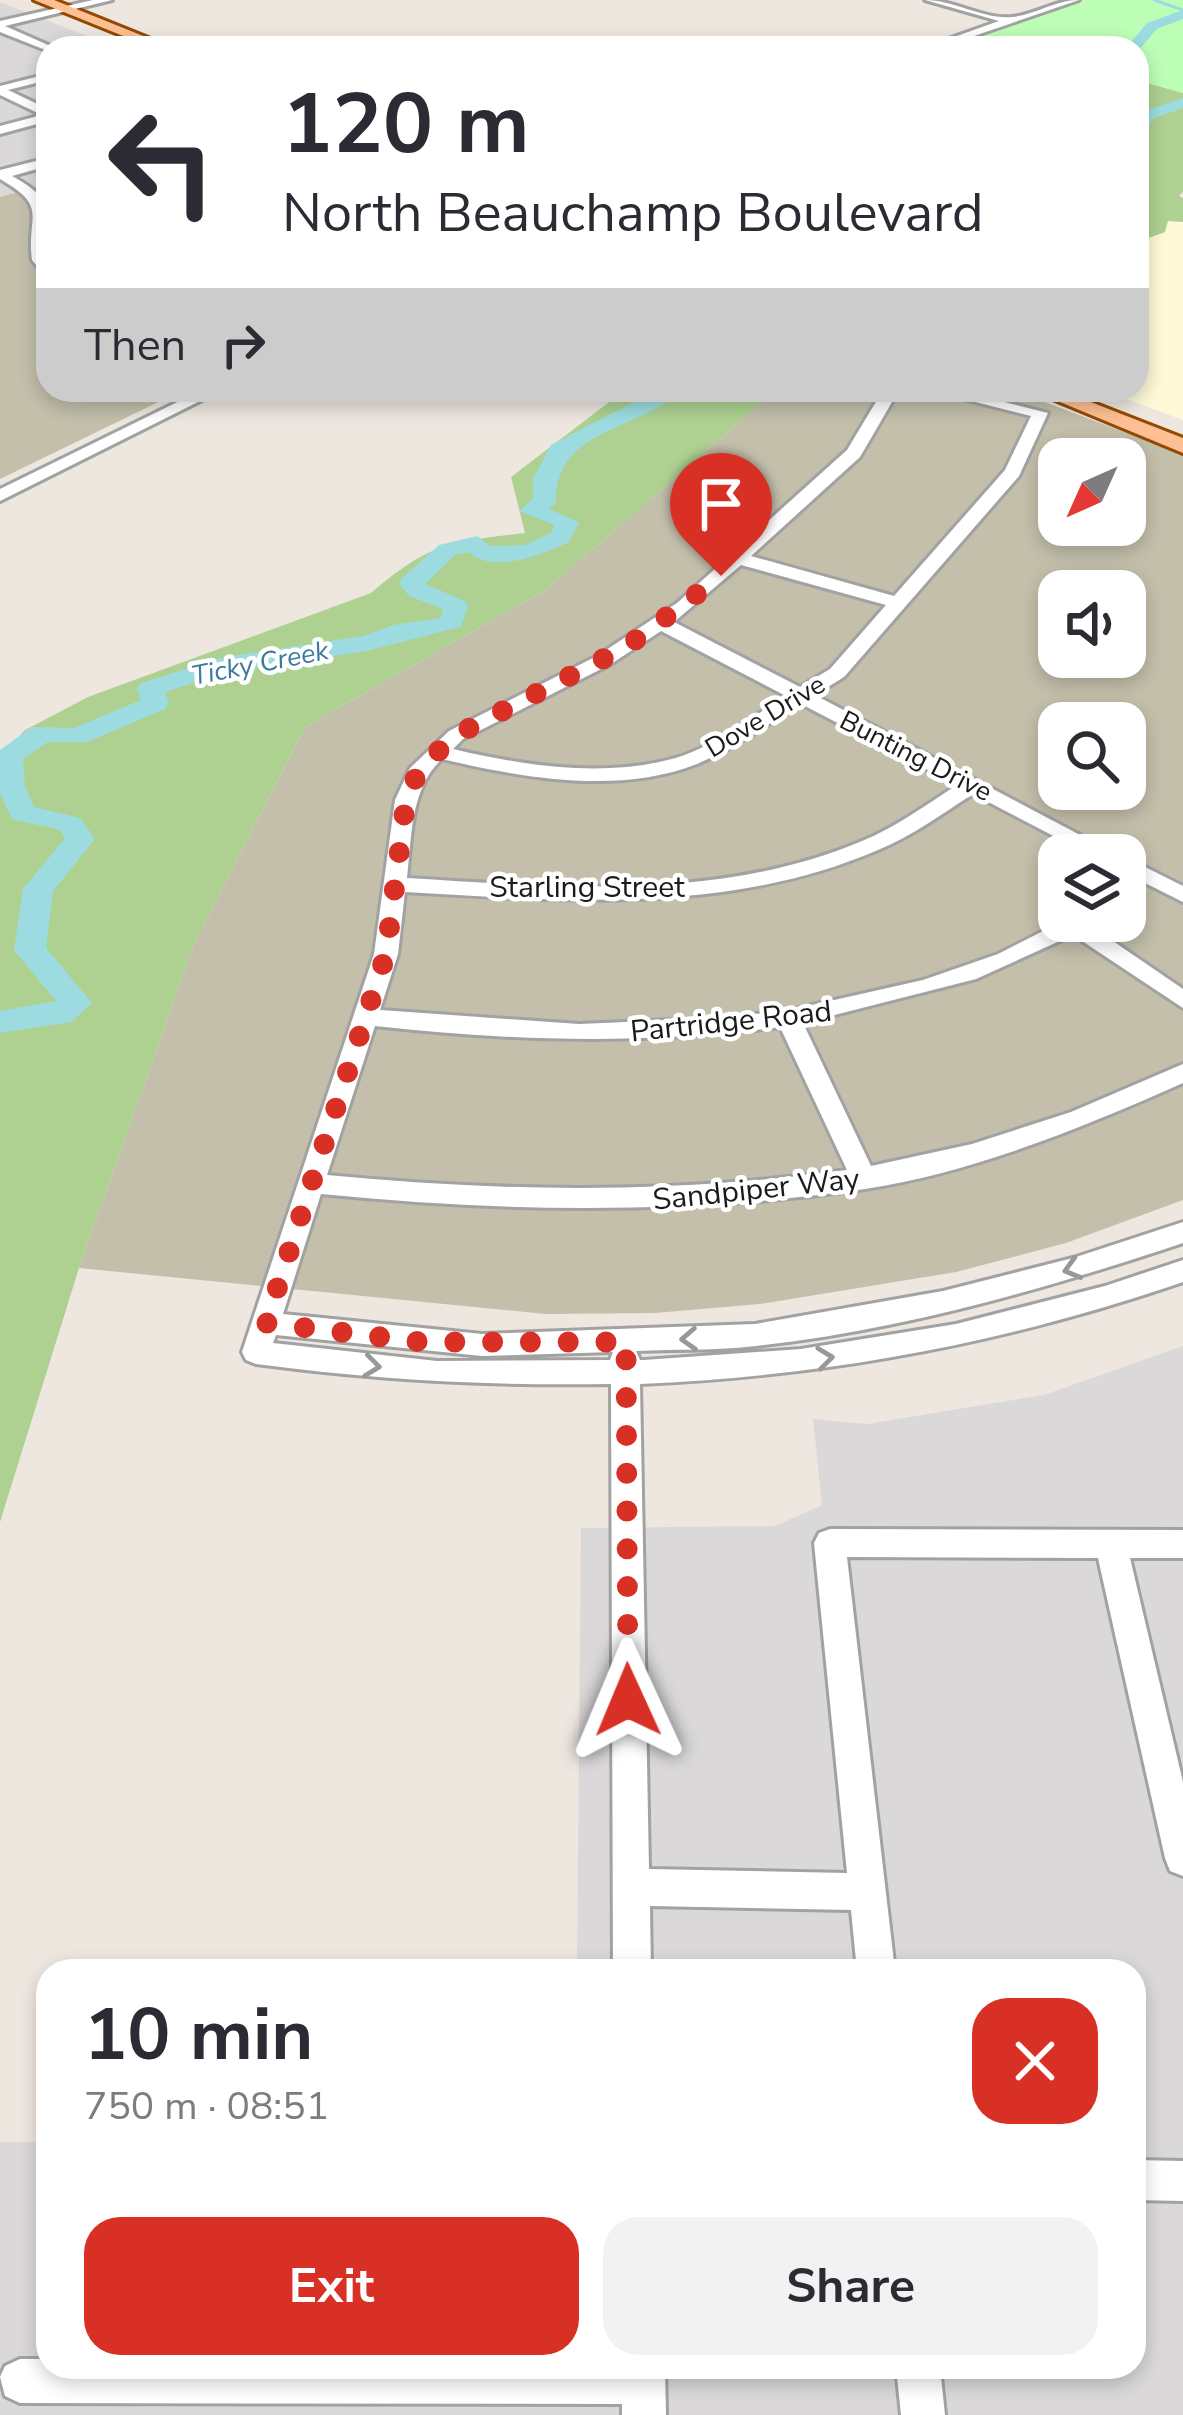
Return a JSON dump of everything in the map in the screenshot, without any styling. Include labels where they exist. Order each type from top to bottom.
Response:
[{"type":"main road","points":[[40,0],[134,36]]},
{"type":"main road","points":[[1044,402],[1183,446]]},
{"type":"main road","points":[[1123,402],[1183,424]]},
{"type":"street","points":[[0,26],[106,0]]},
{"type":"street","points":[[930,0],[1010,21]]},
{"type":"street","points":[[964,36],[1074,0]]},
{"type":"street","points":[[0,26],[36,42]]},
{"type":"street","points":[[0,90],[36,80]]},
{"type":"street","points":[[0,90],[36,109]]},
{"type":"street","points":[[0,130],[36,119]]},
{"type":"street","points":[[1,175],[36,165]]},
{"type":"street","points":[[1,175],[36,196]]},
{"type":"street","points":[[0,496],[190,402]]},
{"type":"street","points":[[884,402],[854,453],[740,559],[661,622],[604,660],[456,735],[420,768],[406,800],[386,954],[256,1352],[421,1372],[625,1358],[878,1352],[1099,1302],[1183,1271]]},
{"type":"street","name":"Dove Drive","points":[[436,751],[521,771],[655,769],[710,751],[837,673],[1012,472],[1041,402]]},
{"type":"street","points":[[740,559],[899,603]]},
{"type":"street","name":"Bunting Drive","points":[[661,622],[1067,834]]},
{"type":"street","name":"Starling Street","points":[[395,884],[634,893],[763,878],[865,849],[972,784]]},
{"type":"street","points":[[1146,881],[1183,895]]},
{"type":"street","name":"Partridge Road","points":[[366,1017],[458,1029],[674,1034],[789,1020],[883,1000],[962,976],[1043,942]]},
{"type":"street","points":[[1103,942],[1183,1000]]},
{"type":"street","points":[[789,1020],[863,1179]]},
{"type":"street","name":"Sandpiper Way","points":[[312,1184],[432,1197],[562,1203],[777,1191],[950,1163],[1051,1132],[1183,1073]]},
{"type":"street","points":[[266,1323],[422,1342],[625,1358],[883,1314],[1075,1268],[1183,1232]]},
{"type":"street","points":[[625,1358],[632,1959]]},
{"type":"street","points":[[875,1959],[830,1543],[1183,1544]]},
{"type":"street","points":[[1111,1545],[1180,1836]]},
{"type":"street","points":[[630,1887],[867,1892]]},
{"type":"street","points":[[1146,2180],[1183,2181]]},
{"type":"street","points":[[919,2379],[923,2415]]},
{"type":"street","points":[[20,2381],[643,2388]]},
{"type":"shaded area","points":[[0,2],[86,36],[36,36],[36,187],[0,197]]},
{"type":"shaded area","points":[[36,187],[36,402],[158,402],[0,479],[0,197]]},
{"type":"shaded area","points":[[1167,221],[1183,222],[1183,420],[1134,402],[1149,402],[1149,238],[1164,232]]},
{"type":"shaded area","points":[[762,402],[1045,402],[1140,438],[1038,438],[1038,546],[1146,546],[1146,440],[1183,454],[1183,1200],[1066,1243],[956,1272],[760,1304],[655,1313],[546,1314],[79,1268],[194,944],[305,727],[547,589]]},
{"type":"shaded area","points":[[1183,1346],[1183,2415],[0,2415],[0,2142],[36,2142],[36,2379],[1146,2379],[1146,1959],[577,1959],[581,1528],[775,1526],[822,1505],[813,1419],[867,1424],[1044,1395]]},
{"type":"green space","points":[[1087,0],[1183,0],[1183,93],[1149,83],[1149,36],[980,36]]},
{"type":"green space","points":[[1149,83],[1183,93],[1183,192],[1179,196],[1183,198],[1183,222],[1168,221],[1165,232],[1149,238]]},
{"type":"green space","points":[[609,402],[762,402],[547,589],[305,727],[194,944],[79,1268],[0,1522],[0,758],[25,730],[88,697],[371,593],[410,563],[442,547],[525,533],[511,477]]},
{"type":"waterway","points":[[1154,0],[1183,10]]},
{"type":"waterway","points":[[1143,36],[1152,26],[1183,14]]},
{"type":"waterway","name":"Ticky Creek","points":[[1149,115],[1183,103]]},
{"type":"waterway","name":"Ticky Creek","points":[[0,1022],[60,1014],[76,1003],[30,950],[38,889],[80,839],[70,824],[22,813],[11,785],[9,756],[42,733],[77,736],[156,703],[150,689],[197,672],[366,643],[452,622],[456,606],[418,591],[411,583],[447,550],[477,543],[482,553],[529,552],[561,537],[567,522],[531,511],[544,502],[544,479],[559,450],[650,402]]},
{"type":"route","points":[[628,1700],[626,1342],[555,1346],[422,1342],[266,1323],[386,954],[406,800],[420,768],[456,735],[626,647],[721,576]]}]
